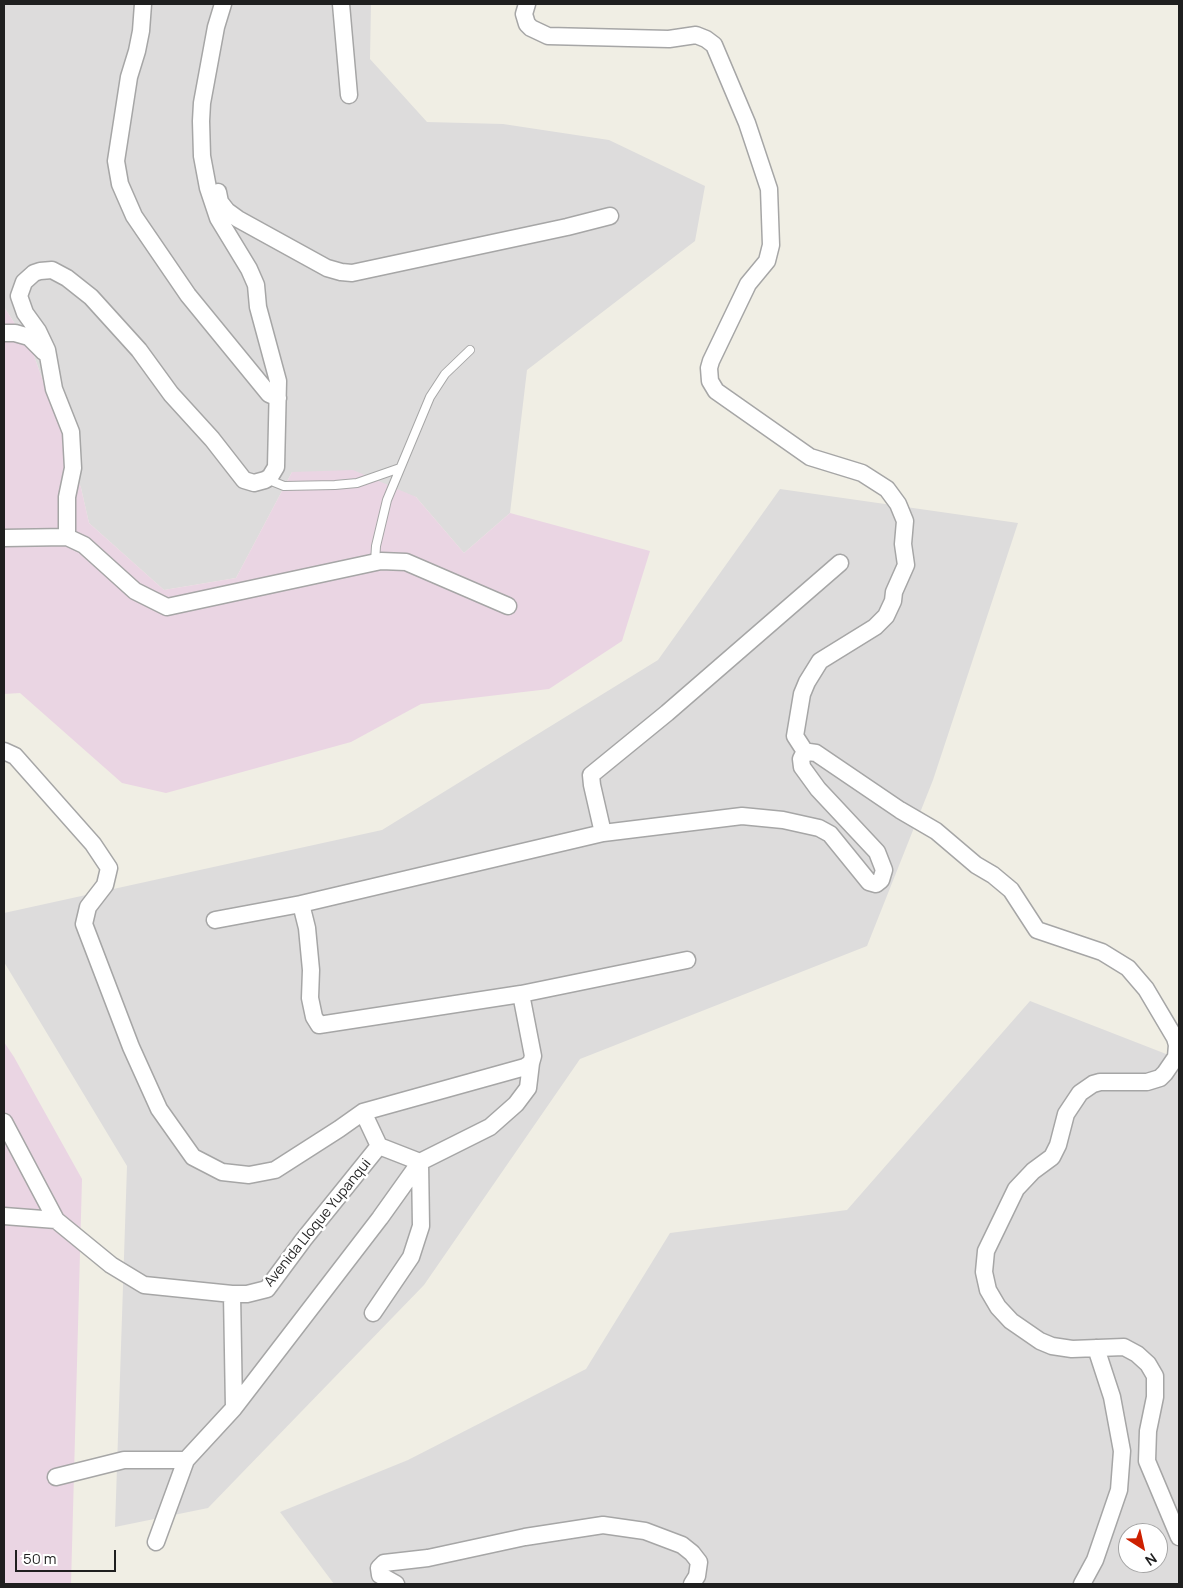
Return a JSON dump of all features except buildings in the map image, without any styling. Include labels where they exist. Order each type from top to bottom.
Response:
[{"type":"street","points":[[143,4],[138,51],[129,77],[116,161],[120,184],[134,216],[188,295],[270,394],[278,398]]},
{"type":"street","points":[[67,537],[67,497],[73,468],[72,442],[68,421],[54,389],[44,342],[26,313],[19,296],[24,282],[40,271],[52,270],[80,287],[97,303],[139,350],[171,394],[212,439],[240,476],[254,483],[270,477],[276,467],[278,381],[258,307],[256,285],[250,269],[224,230],[212,204],[202,156],[200,121],[202,103],[216,27],[223,4]]},
{"type":"street","points":[[341,4],[349,95]]},
{"type":"street","points":[[526,4],[524,14],[527,24],[548,36],[668,39],[696,35],[714,45],[748,124],[769,189],[771,245],[767,261],[748,284],[711,361],[709,368],[710,381],[716,391],[810,457],[862,473],[887,489],[898,504],[905,521],[903,544],[906,565],[886,616],[875,627],[820,661],[807,682],[802,694],[795,736],[806,753]]},
{"type":"street","points":[[202,156],[211,168],[220,202],[227,211],[238,219],[327,268],[341,272],[352,273],[610,216]]},
{"type":"street","points":[[4,333],[15,333],[29,338],[48,357]]},
{"type":"street","points":[[4,538],[67,537],[84,545],[135,591],[167,607],[375,562],[406,562],[508,606]]},
{"type":"street","points":[[603,833],[591,775],[667,713],[840,563]]},
{"type":"street","points":[[4,752],[15,756],[93,844],[109,868],[105,885],[88,907],[84,924],[131,1047],[159,1109],[193,1156],[222,1172],[249,1175],[276,1170],[363,1112],[525,1067],[531,1063]]},
{"type":"street","points":[[214,920],[301,904],[603,833],[742,816],[783,820],[819,828],[830,834],[869,882],[873,884],[878,883],[882,880],[884,870],[878,852],[818,789],[802,767],[801,759],[806,753],[816,753],[900,810],[936,831],[976,865],[993,875],[1011,890],[1038,930],[1102,952],[1128,968],[1146,989],[1175,1038],[1177,1045],[1176,1057],[1160,1078],[1147,1082],[1100,1082],[1093,1084],[1080,1093],[1066,1114],[1063,1129],[1052,1157],[1032,1171],[1016,1189],[986,1251],[984,1272],[988,1290],[998,1308],[1028,1335],[1052,1346],[1072,1349],[1124,1348],[1131,1350],[1143,1359],[1155,1376],[1155,1396],[1148,1431],[1147,1460],[1179,1538]]},
{"type":"street","points":[[301,904],[307,928],[311,970],[310,998],[314,1016],[320,1025],[521,994],[687,960]]},
{"type":"street","points":[[156,1542],[186,1460],[234,1408],[380,1218],[420,1162],[490,1127],[516,1104],[528,1088],[533,1056],[521,994]]},
{"type":"street","points":[[363,1112],[380,1146],[420,1162]]},
{"type":"street","points":[[4,1122],[56,1220]]},
{"type":"street","name":"Avenida Lloque Yupanqui","points":[[56,1220],[111,1265],[144,1285],[247,1294],[267,1289],[304,1239],[380,1146]]},
{"type":"street","points":[[373,1313],[411,1257],[414,1249],[421,1226],[420,1162]]},
{"type":"street","points":[[4,1216],[56,1220]]},
{"type":"street","points":[[232,1294],[234,1408]]},
{"type":"street","points":[[1082,1584],[1095,1560],[1119,1490],[1122,1451],[1112,1397],[1096,1348]]},
{"type":"street","points":[[56,1477],[124,1460],[186,1460]]},
{"type":"street","points":[[396,1584],[380,1575],[379,1568],[384,1563],[428,1558],[525,1537],[604,1524],[645,1531],[682,1545],[692,1553],[698,1562],[697,1576],[692,1584]]},
{"type":"lane","points":[[375,562],[376,546],[387,500],[430,397],[437,385],[470,350]]},
{"type":"lane","points":[[270,477],[274,482],[284,486],[335,486],[357,483],[400,468]]},
{"type":"shaded area","points":[[4,4],[371,4],[370,59],[427,122],[503,124],[609,140],[705,186],[695,241],[527,370],[510,513],[464,553],[416,497],[292,472],[236,578],[164,590],[89,523],[81,488],[32,350],[4,307]]},
{"type":"shaded area","points":[[4,307],[32,350],[81,488],[89,523],[164,590],[236,578],[292,472],[353,470],[416,497],[464,553],[510,513],[650,551],[622,641],[549,689],[421,704],[351,742],[166,793],[122,783],[20,693],[4,694]]},
{"type":"shaded area","points":[[780,489],[1018,523],[933,780],[867,946],[580,1059],[424,1285],[208,1508],[115,1527],[127,1166],[4,962],[4,913],[382,830],[658,660]]},
{"type":"shaded area","points":[[1030,1001],[1179,1059],[1179,1584],[334,1584],[280,1512],[408,1460],[586,1369],[670,1233],[847,1210]]},
{"type":"shaded area","points":[[4,1042],[82,1179],[71,1584],[4,1584]]}]
